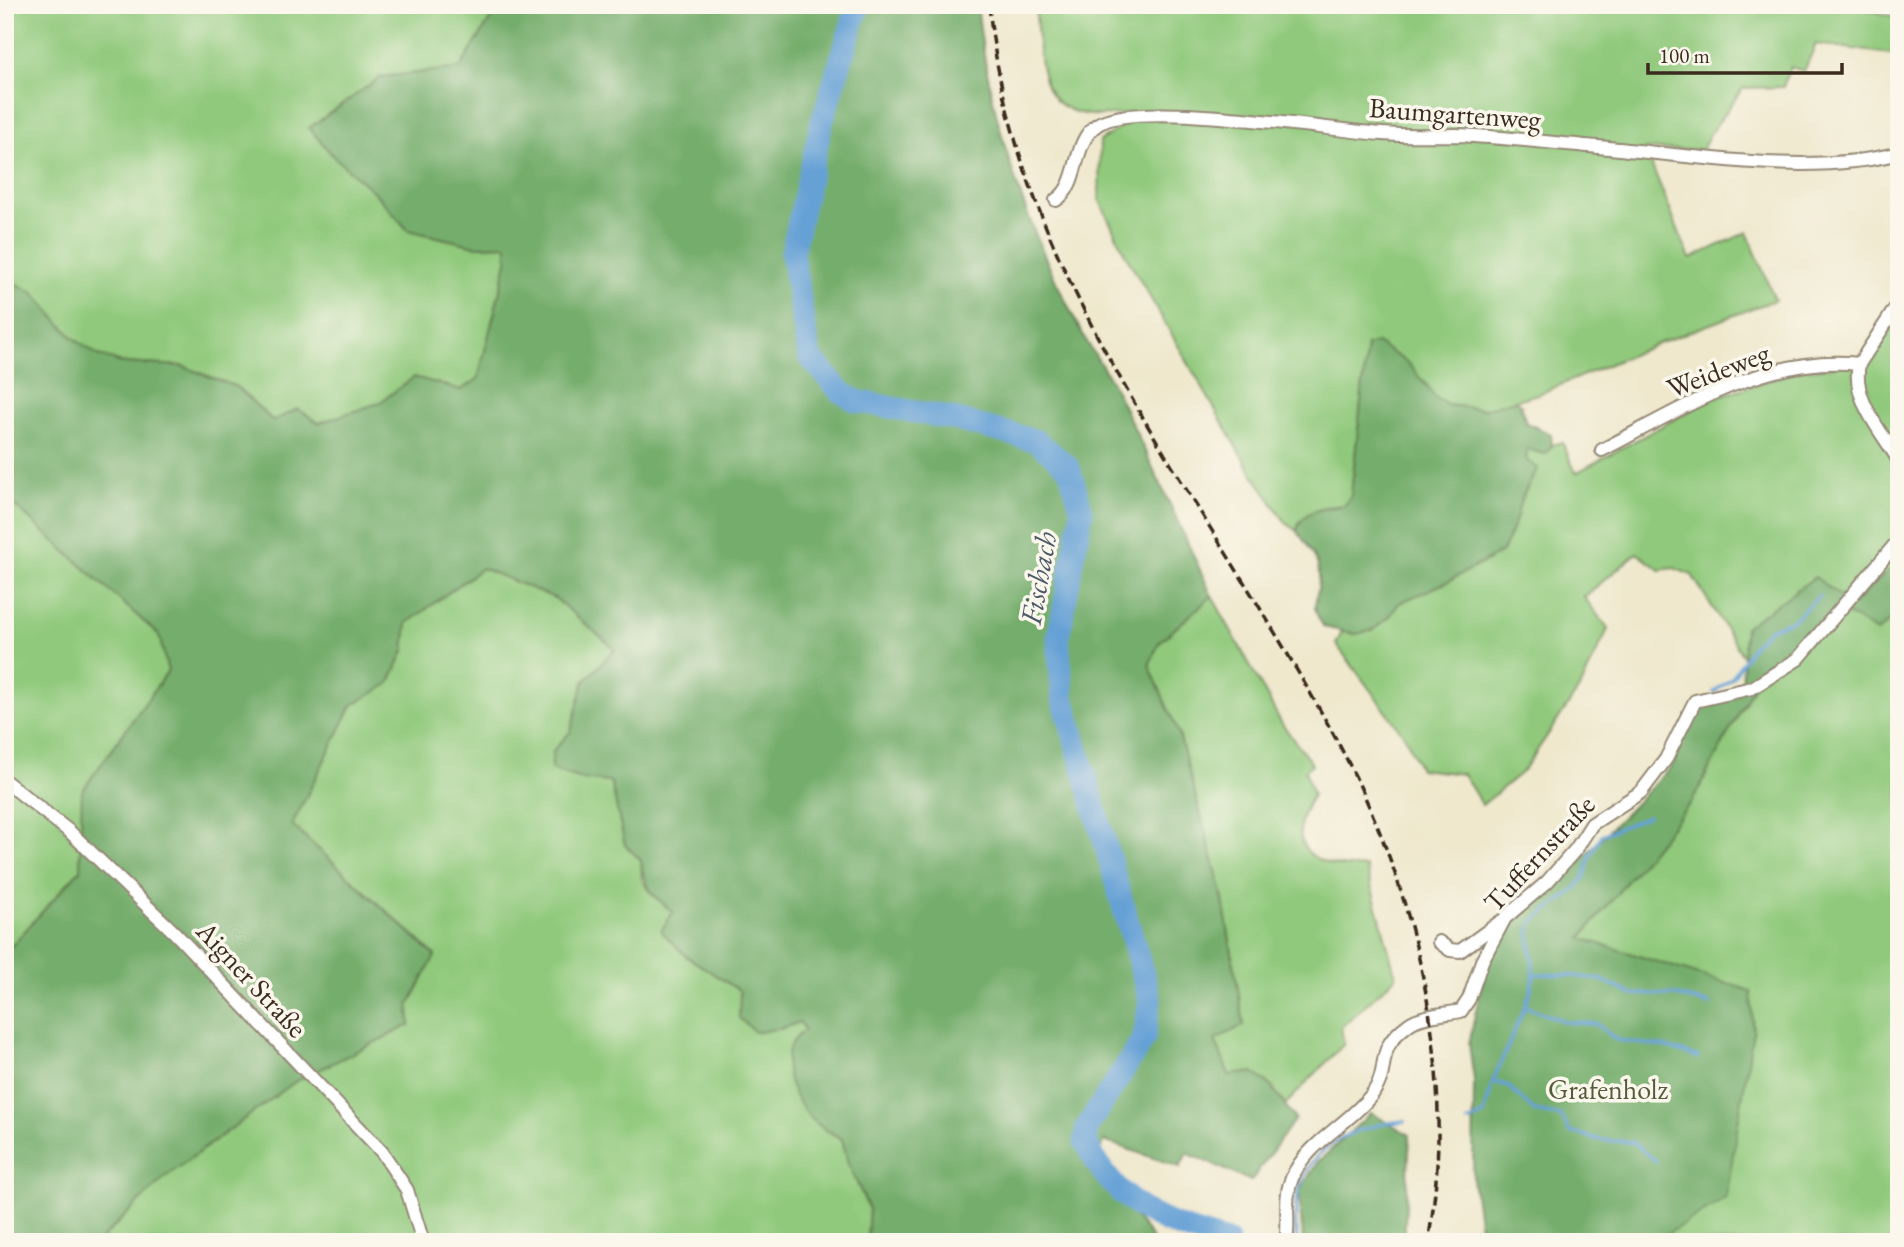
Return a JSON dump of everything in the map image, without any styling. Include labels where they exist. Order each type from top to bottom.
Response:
[{"type":"street","name":"Baumgartenweg","points":[[1056,200],[1065,195],[1085,137],[1098,124],[1130,116],[1228,117],[1384,135],[1457,135],[1778,162],[1852,160],[1899,153]]},
{"type":"street","points":[[1899,303],[1859,364],[1858,384],[1863,401],[1899,461]]},
{"type":"street","name":"Weideweg","points":[[1602,450],[1686,406],[1735,385],[1806,363],[1859,364]]},
{"type":"street","name":"Tuffernstraße","points":[[1286,1242],[1288,1187],[1293,1174],[1306,1157],[1359,1110],[1375,1090],[1384,1053],[1397,1035],[1412,1022],[1461,1011],[1469,999],[1482,961],[1505,918],[1547,881],[1576,849],[1592,824],[1647,784],[1665,759],[1695,701],[1752,688],[1798,659],[1899,540]]},
{"type":"street","name":"Aigner Straße","points":[[5,781],[70,832],[142,900],[382,1152],[407,1190],[423,1242]]},
{"type":"street","points":[[1439,942],[1450,950],[1460,951],[1505,918]]},
{"type":"green space","points":[[5,5],[499,5],[460,69],[381,77],[374,192],[408,230],[476,246],[507,245],[507,262],[478,379],[461,390],[414,377],[379,403],[319,423],[298,409],[273,421],[237,387],[182,366],[122,363],[98,355],[72,337],[33,292],[5,279]]},
{"type":"green space","points":[[499,5],[977,5],[983,50],[1002,137],[1030,221],[1066,302],[1125,409],[1212,596],[1159,642],[1149,665],[1179,734],[1222,894],[1244,1025],[1215,1040],[1229,1075],[1253,1072],[1272,1087],[1295,1119],[1251,1181],[1187,1153],[1180,1167],[1104,1141],[1095,1167],[1155,1242],[867,1242],[869,1209],[848,1163],[842,1139],[820,1126],[805,1111],[788,1075],[789,1051],[805,1030],[800,1022],[780,1029],[755,1032],[739,1018],[740,991],[686,956],[661,931],[673,912],[650,890],[641,860],[625,845],[611,782],[581,779],[551,769],[553,751],[571,731],[584,682],[615,649],[555,598],[482,568],[407,623],[404,651],[389,684],[352,705],[292,825],[435,956],[409,1005],[410,1025],[296,1081],[165,1177],[98,1242],[5,1242],[5,953],[80,870],[82,791],[168,671],[159,635],[5,497],[5,279],[33,292],[72,337],[98,355],[122,363],[182,366],[237,387],[273,421],[298,409],[319,423],[379,403],[414,377],[461,390],[478,379],[507,262],[507,245],[476,246],[408,230],[374,192],[334,157],[309,128],[381,77],[460,68]]},
{"type":"green space","points":[[1035,5],[1850,5],[1899,18],[1899,55],[1816,44],[1804,71],[1790,67],[1783,87],[1743,88],[1710,134],[1702,150],[1645,149],[1690,259],[1747,232],[1775,300],[1662,342],[1541,393],[1484,409],[1447,405],[1435,397],[1424,381],[1367,346],[1351,495],[1345,505],[1323,507],[1299,522],[1297,531],[1286,523],[1249,468],[1125,254],[1099,199],[1100,141],[1121,127],[1124,114],[1095,115],[1073,111],[1058,102],[1048,89],[1043,72]]},
{"type":"green space","points":[[1899,315],[1899,561],[1852,606],[1745,627],[1744,658],[1692,575],[1674,568],[1660,570],[1637,553],[1584,597],[1608,629],[1581,686],[1523,771],[1482,805],[1463,774],[1420,769],[1406,738],[1336,644],[1342,632],[1356,634],[1389,617],[1399,603],[1490,560],[1509,538],[1521,499],[1538,468],[1527,461],[1526,449],[1545,454],[1552,445],[1562,442],[1576,473],[1713,398],[1801,370],[1831,367],[1873,354]]},
{"type":"green space","points":[[1377,343],[1408,363],[1435,397],[1447,405],[1484,409],[1514,400],[1521,405],[1526,423],[1551,434],[1552,445],[1546,454],[1526,449],[1527,461],[1538,468],[1521,499],[1516,520],[1502,552],[1445,583],[1399,603],[1389,617],[1373,630],[1356,634],[1324,627],[1319,619],[1315,607],[1319,583],[1317,563],[1297,531],[1304,517],[1310,513],[1345,505],[1351,495],[1367,346]]},
{"type":"green space","points":[[5,497],[159,635],[168,671],[82,791],[80,870],[5,953]]},
{"type":"green space","name":"Grafenholz","points":[[1899,561],[1899,613],[1877,632],[1847,614],[1757,680],[1692,801],[1581,938],[1751,991],[1753,1031],[1726,1198],[1664,1236],[1660,1242],[1482,1242],[1473,1180],[1474,1080],[1469,1044],[1481,986],[1505,931],[1548,893],[1672,766],[1697,708],[1742,686],[1745,627],[1815,577],[1852,605]]},
{"type":"green space","points":[[482,568],[555,598],[615,649],[584,682],[571,731],[553,751],[581,779],[611,782],[625,845],[641,860],[642,880],[653,895],[673,912],[686,956],[740,991],[780,1029],[800,1021],[805,1030],[815,1123],[842,1139],[848,1163],[869,1209],[867,1242],[98,1242],[165,1177],[296,1081],[410,1025],[409,1005],[435,955],[292,825],[352,705],[389,683],[404,651],[407,623]]},
{"type":"green space","points":[[1212,596],[1282,724],[1312,764],[1305,770],[1313,795],[1300,829],[1302,841],[1308,852],[1318,859],[1348,867],[1366,867],[1396,977],[1341,1027],[1344,1044],[1285,1105],[1272,1087],[1229,1075],[1215,1039],[1244,1025],[1222,894],[1179,734],[1149,665],[1159,643]]},
{"type":"green space","points":[[1899,613],[1899,1242],[1660,1242],[1664,1236],[1581,938],[1692,801],[1757,680],[1847,614],[1877,632]]},
{"type":"green space","points":[[1371,1113],[1410,1135],[1404,1242],[1303,1242],[1299,1192],[1317,1163]]},
{"type":"waterway","name":"Fischach","points":[[858,5],[821,125],[792,253],[809,356],[840,391],[856,401],[953,419],[1037,441],[1069,468],[1082,511],[1058,639],[1063,698],[1150,999],[1144,1038],[1087,1127],[1085,1141],[1097,1164],[1126,1197],[1162,1220],[1228,1242]]},
{"type":"waterway","points":[[1714,692],[1733,677],[1753,645],[1770,629],[1793,620],[1819,596]]},
{"type":"waterway","points":[[1468,1122],[1484,1115],[1493,1081],[1530,994],[1534,974],[1529,933],[1534,920],[1570,894],[1584,878],[1591,854],[1602,835],[1648,816]]},
{"type":"waterway","points":[[1534,974],[1602,980],[1631,994],[1673,995],[1709,1004]]},
{"type":"waterway","points":[[1525,1006],[1566,1022],[1596,1024],[1617,1040],[1665,1047],[1698,1057]]},
{"type":"waterway","points":[[1493,1081],[1508,1086],[1534,1111],[1561,1116],[1570,1132],[1601,1140],[1632,1142],[1656,1161]]},
{"type":"waterway","points":[[1297,1242],[1295,1214],[1299,1190],[1307,1170],[1319,1154],[1335,1141],[1355,1132],[1405,1121]]},
{"type":"railway","points":[[989,5],[1003,94],[1028,180],[1061,263],[1101,344],[1146,422],[1327,723],[1364,795],[1386,847],[1419,957],[1436,1071],[1436,1185],[1428,1242]]}]
